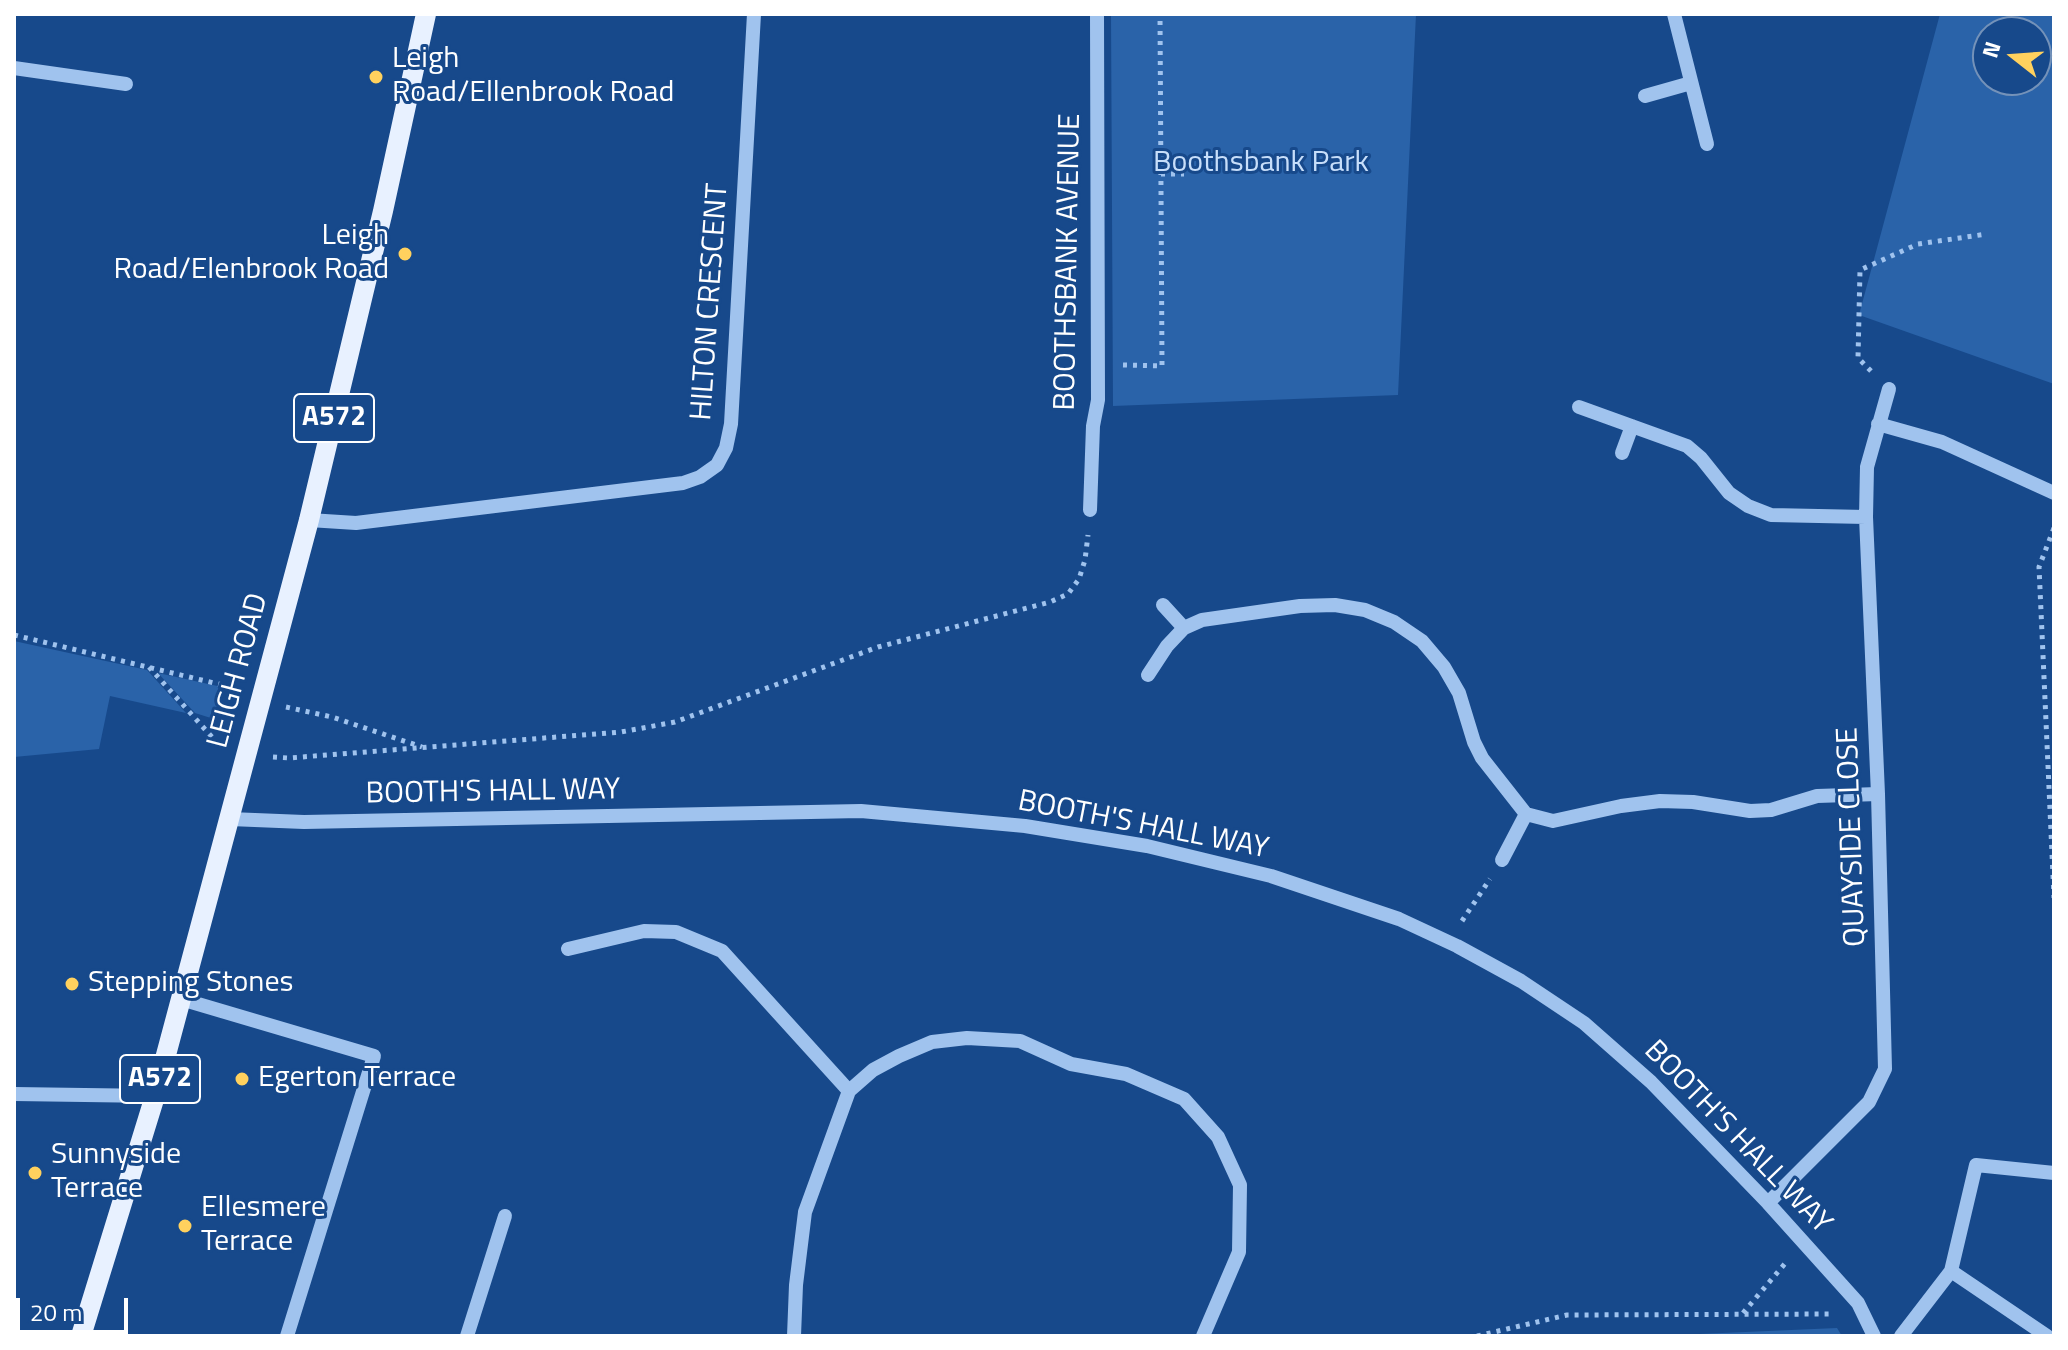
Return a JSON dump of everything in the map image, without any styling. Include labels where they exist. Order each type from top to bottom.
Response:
[{"type":"main road","name":"LEIGH ROAD","points":[[81,1336],[155,1096],[246,763],[309,520],[383,211],[426,14]]},
{"type":"street","name":"HILTON CRESCENT","points":[[309,520],[356,523],[683,483],[700,477],[717,465],[726,448],[731,424],[754,14]]},
{"type":"street","name":"BOOTHSBANK AVENUE","points":[[1090,510],[1093,426],[1098,400],[1097,14]]},
{"type":"street","points":[[1674,14],[1707,144]]},
{"type":"street","points":[[14,68],[126,84]]},
{"type":"street","points":[[1645,96],[1691,83]]},
{"type":"street","name":"QUAYSIDE CLOSE","points":[[1768,1203],[1869,1102],[1885,1069],[1878,794],[1866,517],[1867,467],[1889,389]]},
{"type":"street","points":[[1579,407],[1687,446],[1701,458],[1729,493],[1748,506],[1771,515],[1866,517]]},
{"type":"street","points":[[1878,424],[1942,442],[2054,493]]},
{"type":"street","points":[[1622,453],[1632,426]]},
{"type":"street","points":[[1163,605],[1184,628]]},
{"type":"street","points":[[1148,675],[1167,646],[1184,628],[1202,620],[1300,606],[1335,605],[1365,610],[1394,622],[1422,641],[1444,667],[1459,693],[1482,758],[1526,814],[1553,821],[1660,801],[1693,802],[1750,811],[1771,810],[1817,796],[1878,794]]},
{"type":"street","name":"BOOTH'S HALL WAY","points":[[230,819],[304,822],[861,811],[1025,826],[1147,846],[1256,873],[1399,919],[1521,981],[1584,1023],[1651,1082],[1768,1203],[1858,1303],[1874,1336]]},
{"type":"street","points":[[1502,860],[1526,814]]},
{"type":"street","points":[[568,949],[644,931],[676,932],[722,951],[849,1091]]},
{"type":"street","points":[[181,999],[374,1056],[287,1336]]},
{"type":"street","points":[[794,1336],[796,1285],[805,1212],[849,1091],[873,1070],[899,1056],[932,1042],[967,1038],[1020,1041],[1071,1064],[1126,1074],[1184,1099],[1218,1137],[1240,1185],[1239,1252],[1203,1336]]},
{"type":"street","points":[[14,1094],[155,1096]]},
{"type":"street","points":[[1901,1336],[1951,1271],[1976,1165],[2054,1173]]},
{"type":"street","points":[[467,1336],[505,1216]]},
{"type":"street","points":[[1951,1271],[2047,1336]]},
{"type":"path","points":[[1098,365],[1162,366],[1160,14]]},
{"type":"path","points":[[1161,174],[1184,174]]},
{"type":"path","points":[[1889,389],[1858,358],[1860,270],[1918,244],[1987,234]]},
{"type":"path","points":[[149,667],[246,763],[621,732],[675,722],[878,647],[1050,602],[1068,594],[1079,579],[1085,560],[1090,510]]},
{"type":"path","points":[[2054,528],[2039,567],[2054,898]]},
{"type":"path","points":[[14,635],[149,667],[332,717],[422,748]]},
{"type":"path","points":[[1448,942],[1502,860]]},
{"type":"path","points":[[1742,1314],[1803,1243]]},
{"type":"path","points":[[1477,1336],[1567,1315],[1863,1314]]},
{"type":"green space","name":"Boothsbank Park","points":[[1111,14],[1416,14],[1398,395],[1113,406]]},
{"type":"green space","points":[[1940,14],[2054,14],[2054,384],[1859,315]]},
{"type":"green space","points":[[14,641],[147,670],[186,713],[110,696],[99,749],[14,757]]},
{"type":"green space","points":[[158,673],[222,687],[214,719],[195,713]]},
{"type":"green space","points":[[1837,1328],[1842,1336],[1699,1334]]},
{"type":"place","name":"Leigh Road/Ellenbrook Road","points":[[376,77]]},
{"type":"place","name":"Leigh Road/Elenbrook Road","points":[[405,254]]},
{"type":"place","name":"Stepping Stones","points":[[72,984]]},
{"type":"place","name":"Egerton Terrace","points":[[242,1079]]},
{"type":"place","name":"Sunnyside Terrace","points":[[35,1173]]},
{"type":"place","name":"Ellesmere Terrace","points":[[185,1226]]}]
